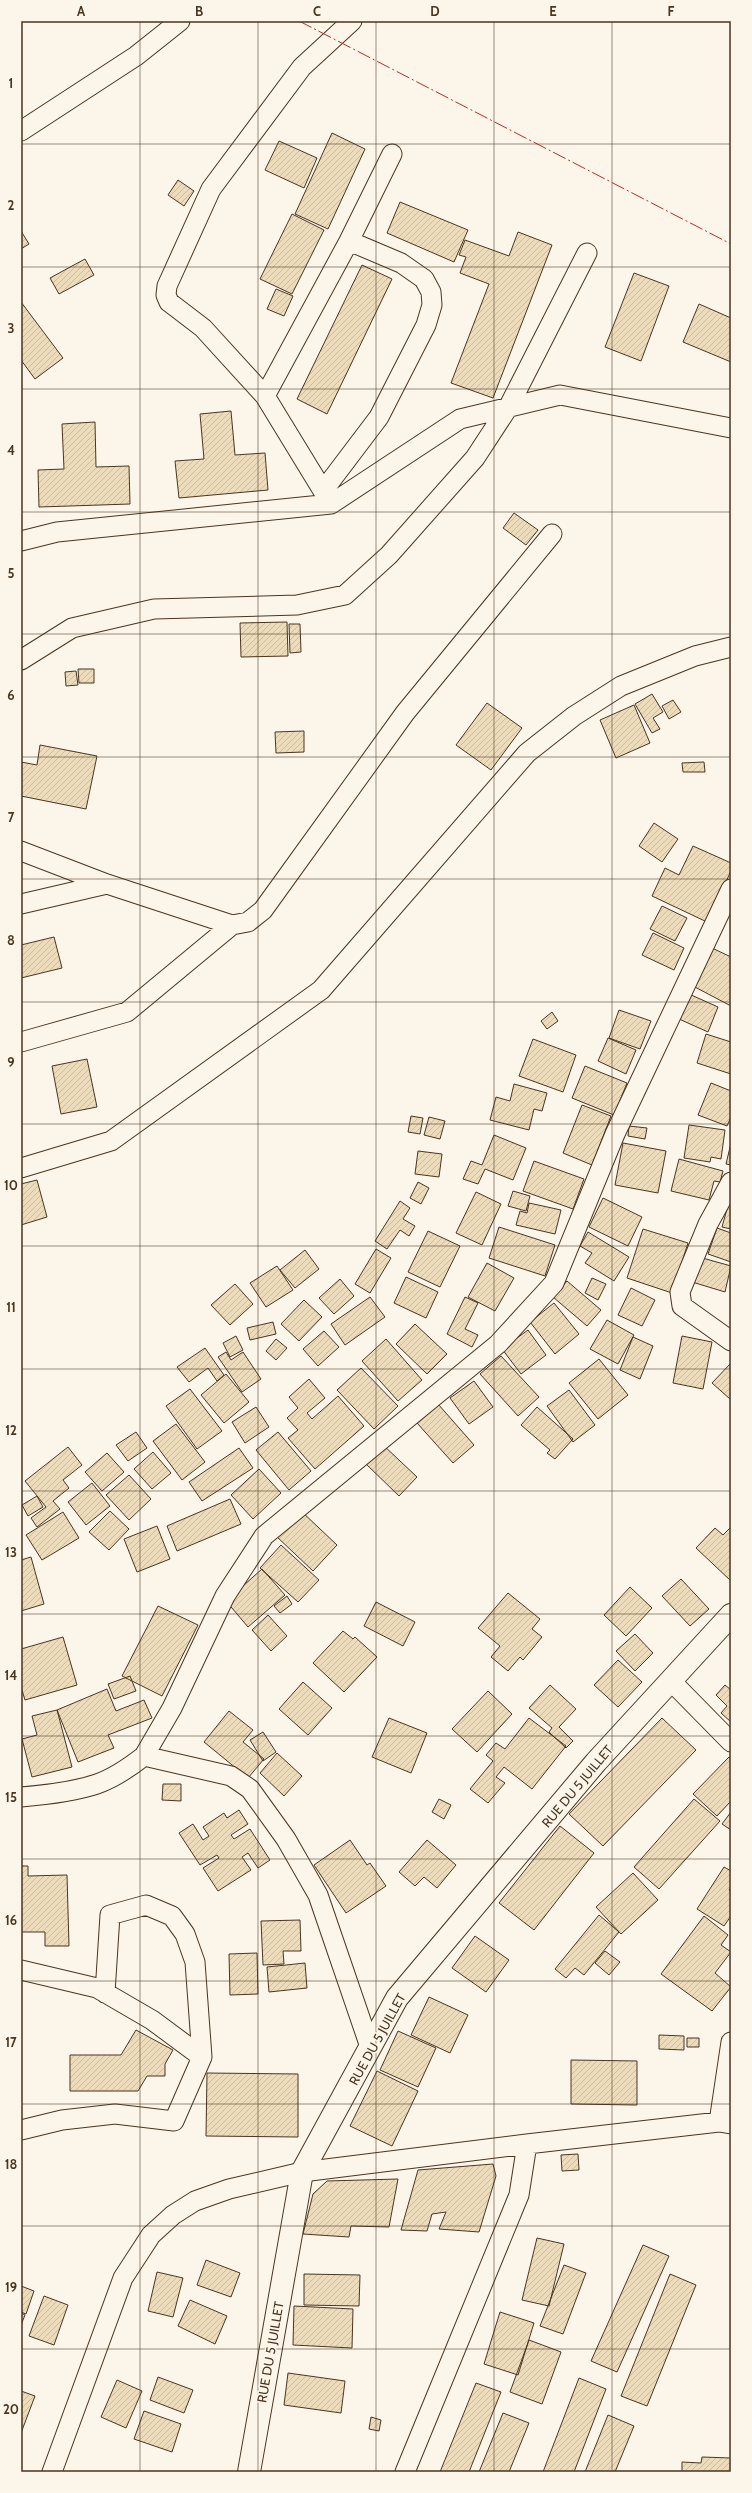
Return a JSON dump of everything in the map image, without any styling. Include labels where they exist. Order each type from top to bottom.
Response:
[{"type":"street","points":[[21,131],[136,56],[180,21]]},
{"type":"street","points":[[327,497],[265,396],[204,328],[169,302],[166,295],[167,286],[211,189],[302,67],[352,21]]},
{"type":"street","points":[[265,396],[349,241],[392,154]]},
{"type":"street","points":[[327,497],[379,417],[426,324],[432,305],[431,292],[424,279],[402,263],[349,241]]},
{"type":"street","points":[[21,660],[72,628],[154,609],[297,605],[345,595],[389,555],[475,458],[509,406],[587,253]]},
{"type":"street","points":[[21,541],[57,532],[327,497],[460,419],[509,406],[560,395],[731,428]]},
{"type":"street","points":[[21,850],[107,884],[232,925],[248,922],[263,910],[404,713],[552,534]]},
{"type":"street","points":[[21,1168],[112,1141],[321,990],[527,753],[574,716],[620,686],[694,656],[731,647]]},
{"type":"street","points":[[21,904],[107,884]]},
{"type":"street","points":[[21,1797],[97,1784],[123,1771],[144,1756],[172,1708],[225,1596],[264,1536],[498,1344],[554,1283],[615,1134],[731,889]]},
{"type":"street","points":[[21,1042],[127,1012],[232,925]]},
{"type":"street","points":[[731,1182],[708,1224],[680,1292],[680,1300],[682,1306],[731,1341]]},
{"type":"street","name":"RUE DU 5 JUILLET","points":[[249,2472],[302,2172],[397,1998],[596,1762],[731,1615]]},
{"type":"street","points":[[670,1681],[731,1742]]},
{"type":"street","points":[[144,1756],[231,1776],[250,1789],[286,1839],[318,1895],[370,2047]]},
{"type":"street","points":[[21,2130],[62,2120],[115,2114],[174,2121],[202,2057],[195,1962],[185,1934],[172,1916],[146,1905],[110,1915],[105,1993]]},
{"type":"street","points":[[21,1970],[97,1988],[152,2020],[202,2057]]},
{"type":"street","points":[[52,2472],[122,2278],[151,2235],[173,2215],[195,2201],[229,2189],[302,2172],[527,2144],[725,2123],[731,2042]]},
{"type":"street","points":[[405,2472],[519,2195],[527,2144]]},
{"type":"building","points":[[332,133],[365,149],[328,229],[295,214]]},
{"type":"building","points":[[279,141],[317,158],[304,188],[265,170]]},
{"type":"building","points":[[178,180],[194,191],[184,206],[168,195]]},
{"type":"building","points":[[400,202],[468,230],[454,262],[387,233]]},
{"type":"building","points":[[292,214],[324,230],[292,294],[260,279]]},
{"type":"building","points":[[21,231],[29,244],[21,249]]},
{"type":"building","points":[[518,232],[552,245],[493,398],[451,383],[489,284],[460,273],[466,257],[459,255],[465,240],[509,256]]},
{"type":"building","points":[[85,259],[94,275],[59,294],[50,278]]},
{"type":"building","points":[[362,265],[392,279],[327,414],[297,399]]},
{"type":"building","points":[[634,273],[669,286],[641,361],[605,347]]},
{"type":"building","points":[[276,289],[293,296],[284,316],[267,309]]},
{"type":"building","points":[[21,302],[63,358],[35,379],[21,360]]},
{"type":"building","points":[[699,304],[731,318],[731,362],[683,342]]},
{"type":"building","points":[[231,411],[235,455],[265,453],[268,490],[179,498],[175,461],[204,459],[200,414]]},
{"type":"building","points":[[95,422],[96,467],[129,466],[130,504],[39,507],[38,470],[64,469],[62,424]]},
{"type":"building","points":[[514,513],[538,530],[526,545],[503,528]]},
{"type":"building","points":[[287,622],[288,656],[241,657],[240,623]]},
{"type":"building","points":[[289,624],[300,624],[301,652],[290,653]]},
{"type":"building","points":[[78,669],[94,669],[94,683],[79,683]]},
{"type":"building","points":[[76,671],[78,685],[66,686],[65,672]]},
{"type":"building","points":[[652,694],[663,712],[653,718],[660,729],[652,733],[635,704]]},
{"type":"building","points":[[673,700],[681,712],[669,719],[662,706]]},
{"type":"building","points":[[487,703],[522,728],[491,770],[456,745]]},
{"type":"building","points":[[634,705],[650,743],[616,758],[600,720]]},
{"type":"building","points":[[304,731],[304,752],[276,753],[275,732]]},
{"type":"building","points":[[40,745],[97,756],[86,809],[21,796],[21,762],[37,765]]},
{"type":"building","points":[[704,762],[705,772],[683,772],[682,763]]},
{"type":"building","points":[[654,823],[678,839],[662,862],[639,846]]},
{"type":"building","points":[[693,846],[731,863],[731,871],[707,922],[652,896],[665,868],[679,875]]},
{"type":"building","points":[[662,906],[687,918],[675,941],[650,929]]},
{"type":"building","points":[[653,933],[684,948],[674,970],[642,955]]},
{"type":"building","points":[[54,937],[62,968],[21,978],[21,945]]},
{"type":"building","points":[[712,948],[731,957],[731,1006],[693,986]]},
{"type":"building","points":[[689,994],[718,1007],[708,1032],[679,1019]]},
{"type":"building","points":[[619,1010],[651,1021],[640,1049],[609,1038]]},
{"type":"building","points":[[552,1012],[558,1021],[547,1029],[541,1021]]},
{"type":"building","points":[[706,1034],[731,1042],[731,1074],[697,1063]]},
{"type":"building","points":[[608,1038],[636,1050],[626,1074],[598,1061]]},
{"type":"building","points":[[533,1039],[576,1055],[563,1092],[519,1076]]},
{"type":"building","points":[[87,1059],[97,1107],[61,1114],[52,1066]]},
{"type":"building","points":[[585,1066],[627,1083],[614,1115],[572,1098]]},
{"type":"building","points":[[711,1083],[731,1091],[731,1117],[727,1126],[698,1115]]},
{"type":"building","points":[[514,1084],[547,1093],[542,1111],[534,1109],[529,1130],[490,1120],[496,1097],[510,1101]]},
{"type":"building","points":[[582,1105],[611,1116],[592,1165],[563,1153]]},
{"type":"building","points":[[411,1116],[423,1118],[420,1134],[408,1132]]},
{"type":"building","points":[[429,1117],[445,1121],[440,1139],[424,1135]]},
{"type":"building","points":[[689,1125],[725,1130],[721,1159],[711,1157],[710,1162],[684,1158]]},
{"type":"building","points":[[629,1126],[647,1128],[645,1139],[628,1136]]},
{"type":"building","points":[[494,1135],[526,1148],[513,1180],[485,1169],[478,1184],[463,1179],[471,1161],[482,1165]]},
{"type":"building","points":[[623,1143],[666,1151],[658,1193],[615,1185]]},
{"type":"building","points":[[731,1143],[731,1165],[726,1164]]},
{"type":"building","points":[[418,1151],[442,1154],[439,1177],[415,1174]]},
{"type":"building","points":[[679,1159],[723,1171],[720,1182],[714,1181],[709,1200],[671,1191]]},
{"type":"building","points":[[534,1161],[584,1179],[573,1209],[523,1191]]},
{"type":"building","points":[[37,1180],[47,1217],[21,1225],[21,1184]]},
{"type":"building","points":[[418,1182],[429,1188],[421,1204],[410,1198]]},
{"type":"building","points":[[513,1191],[530,1196],[526,1211],[508,1206]]},
{"type":"building","points":[[476,1192],[501,1204],[482,1245],[456,1233]]},
{"type":"building","points":[[603,1198],[642,1217],[628,1246],[589,1227]]},
{"type":"building","points":[[731,1198],[731,1229],[722,1227]]},
{"type":"building","points":[[400,1201],[410,1208],[403,1219],[415,1226],[409,1236],[400,1230],[387,1249],[375,1241]]},
{"type":"building","points":[[529,1203],[561,1210],[555,1234],[516,1225],[520,1211],[527,1213]]},
{"type":"building","points":[[499,1227],[555,1245],[545,1276],[489,1258]]},
{"type":"building","points":[[717,1228],[731,1233],[731,1262],[708,1254]]},
{"type":"building","points":[[643,1229],[688,1243],[672,1293],[627,1278]]},
{"type":"building","points":[[428,1231],[460,1246],[440,1287],[408,1272]]},
{"type":"building","points":[[588,1232],[629,1257],[614,1281],[585,1263],[592,1253],[580,1246]]},
{"type":"building","points":[[376,1249],[391,1258],[370,1293],[355,1284]]},
{"type":"building","points":[[305,1250],[319,1269],[295,1288],[280,1270]]},
{"type":"building","points":[[699,1257],[731,1266],[725,1292],[692,1282]]},
{"type":"building","points":[[487,1263],[514,1278],[495,1311],[468,1297]]},
{"type":"building","points":[[277,1266],[293,1290],[266,1307],[250,1283]]},
{"type":"building","points":[[406,1277],[438,1292],[426,1318],[394,1303]]},
{"type":"building","points":[[592,1278],[606,1284],[598,1300],[585,1293]]},
{"type":"building","points":[[340,1279],[354,1296],[334,1314],[319,1298]]},
{"type":"building","points":[[567,1281],[601,1310],[587,1326],[553,1297]]},
{"type":"building","points":[[235,1284],[253,1304],[230,1325],[211,1305]]},
{"type":"building","points":[[631,1288],[655,1300],[642,1326],[618,1315]]},
{"type":"building","points":[[370,1297],[385,1317],[345,1345],[331,1324]]},
{"type":"building","points":[[465,1297],[478,1303],[465,1329],[478,1335],[472,1347],[447,1334]]},
{"type":"building","points":[[304,1300],[322,1317],[299,1341],[281,1324]]},
{"type":"building","points":[[554,1303],[579,1334],[555,1354],[530,1322]]},
{"type":"building","points":[[607,1320],[634,1335],[618,1364],[590,1349]]},
{"type":"building","points":[[273,1322],[276,1334],[250,1340],[247,1328]]},
{"type":"building","points":[[415,1324],[447,1354],[427,1374],[396,1344]]},
{"type":"building","points":[[528,1330],[546,1355],[521,1374],[502,1349]]},
{"type":"building","points":[[324,1331],[339,1347],[318,1366],[303,1349]]},
{"type":"building","points":[[236,1336],[243,1350],[230,1357],[223,1343]]},
{"type":"building","points":[[682,1336],[712,1342],[703,1389],[673,1383]]},
{"type":"building","points":[[633,1337],[653,1346],[640,1379],[620,1370]]},
{"type":"building","points":[[276,1339],[287,1348],[276,1360],[266,1351]]},
{"type":"building","points":[[386,1339],[422,1380],[398,1401],[362,1361]]},
{"type":"building","points":[[205,1348],[224,1375],[217,1381],[208,1368],[189,1382],[177,1367]]},
{"type":"building","points":[[226,1352],[231,1360],[243,1352],[261,1379],[242,1392],[218,1357]]},
{"type":"building","points":[[501,1356],[539,1397],[518,1416],[480,1374]]},
{"type":"building","points":[[599,1359],[628,1395],[598,1419],[569,1383]]},
{"type":"building","points":[[731,1363],[731,1399],[730,1399],[712,1383]]},
{"type":"building","points":[[361,1368],[398,1406],[374,1429],[337,1390]]},
{"type":"building","points":[[226,1374],[249,1402],[224,1423],[201,1395]]},
{"type":"building","points":[[309,1379],[325,1398],[307,1413],[312,1419],[338,1396],[364,1426],[315,1469],[288,1438],[298,1430],[287,1418],[298,1408],[289,1397]]},
{"type":"building","points":[[474,1381],[493,1407],[469,1424],[450,1398]]},
{"type":"building","points":[[190,1389],[222,1431],[197,1449],[166,1406]]},
{"type":"building","points":[[569,1390],[595,1425],[573,1442],[547,1406]]},
{"type":"building","points":[[438,1404],[474,1445],[453,1463],[417,1423]]},
{"type":"building","points":[[256,1407],[269,1427],[245,1443],[232,1422]]},
{"type":"building","points":[[537,1407],[573,1439],[555,1459],[547,1453],[550,1450],[521,1425]]},
{"type":"building","points":[[176,1424],[205,1462],[182,1480],[153,1441]]},
{"type":"building","points":[[136,1432],[147,1448],[128,1461],[116,1445]]},
{"type":"building","points":[[278,1432],[311,1471],[289,1490],[256,1450]]},
{"type":"building","points":[[382,1444],[417,1477],[399,1496],[364,1462]]},
{"type":"building","points":[[68,1447],[82,1465],[63,1480],[69,1488],[53,1501],[60,1509],[37,1527],[31,1518],[46,1507],[25,1481]]},
{"type":"building","points":[[239,1448],[253,1468],[202,1501],[189,1482]]},
{"type":"building","points":[[153,1452],[171,1473],[152,1489],[134,1469]]},
{"type":"building","points":[[107,1453],[124,1472],[102,1491],[85,1472]]},
{"type":"building","points":[[259,1469],[281,1493],[253,1519],[231,1495]]},
{"type":"building","points":[[129,1475],[151,1499],[129,1520],[106,1495]]},
{"type":"building","points":[[92,1483],[110,1506],[86,1525],[68,1502]]},
{"type":"building","points":[[37,1496],[43,1507],[28,1516],[22,1505]]},
{"type":"building","points":[[230,1499],[241,1524],[177,1551],[167,1526]]},
{"type":"building","points":[[300,1510],[337,1545],[313,1571],[276,1536]]},
{"type":"building","points":[[110,1511],[129,1529],[109,1550],[89,1532]]},
{"type":"building","points":[[63,1512],[79,1538],[42,1560],[26,1535]]},
{"type":"building","points":[[157,1526],[170,1559],[137,1572],[124,1539]]},
{"type":"building","points":[[731,1527],[731,1581],[696,1548],[715,1528],[723,1535]]},
{"type":"building","points":[[281,1545],[319,1580],[298,1602],[260,1568]]},
{"type":"building","points":[[31,1557],[44,1604],[21,1611],[21,1560]]},
{"type":"building","points":[[262,1569],[285,1595],[248,1627],[226,1601]]},
{"type":"building","points":[[681,1579],[709,1609],[690,1626],[662,1596]]},
{"type":"building","points":[[630,1587],[652,1608],[626,1636],[604,1615]]},
{"type":"building","points":[[508,1593],[540,1619],[532,1629],[542,1637],[523,1660],[520,1657],[508,1671],[491,1657],[500,1646],[478,1628]]},
{"type":"building","points":[[287,1596],[292,1604],[280,1613],[274,1606]]},
{"type":"building","points":[[376,1602],[415,1622],[403,1646],[364,1626]]},
{"type":"building","points":[[158,1606],[198,1625],[162,1696],[122,1676]]},
{"type":"building","points":[[268,1615],[287,1636],[271,1651],[252,1630]]},
{"type":"building","points":[[343,1631],[353,1639],[355,1637],[377,1657],[344,1692],[313,1663]]},
{"type":"building","points":[[635,1634],[653,1653],[635,1671],[616,1651]]},
{"type":"building","points":[[63,1637],[77,1685],[25,1700],[21,1687],[21,1649]]},
{"type":"building","points":[[618,1660],[642,1682],[618,1707],[594,1685]]},
{"type":"building","points":[[130,1676],[136,1691],[114,1699],[108,1684]]},
{"type":"building","points":[[303,1682],[332,1708],[308,1735],[279,1709]]},
{"type":"building","points":[[550,1685],[576,1709],[559,1727],[573,1741],[566,1748],[549,1732],[552,1728],[529,1708]]},
{"type":"building","points":[[725,1685],[731,1690],[731,1722],[721,1713],[727,1706],[716,1695]]},
{"type":"building","points":[[107,1689],[116,1711],[144,1700],[152,1718],[108,1735],[114,1748],[78,1762],[57,1710]]},
{"type":"building","points":[[488,1691],[512,1714],[477,1752],[452,1729]]},
{"type":"building","points":[[57,1710],[72,1767],[32,1777],[22,1739],[37,1735],[32,1716]]},
{"type":"building","points":[[229,1711],[253,1730],[243,1742],[264,1759],[248,1778],[204,1742]]},
{"type":"building","points":[[389,1718],[427,1733],[411,1773],[372,1757]]},
{"type":"building","points":[[529,1718],[566,1746],[532,1789],[504,1767],[496,1777],[505,1783],[488,1803],[470,1789],[493,1761],[486,1755],[496,1743],[505,1749]]},
{"type":"building","points":[[662,1718],[696,1750],[603,1846],[569,1814]]},
{"type":"building","points":[[263,1732],[276,1752],[263,1761],[250,1740]]},
{"type":"building","points":[[277,1753],[302,1776],[284,1796],[260,1773]]},
{"type":"building","points":[[729,1757],[731,1760],[731,1801],[717,1816],[693,1794]]},
{"type":"building","points":[[163,1784],[181,1784],[181,1801],[162,1800]]},
{"type":"building","points":[[439,1799],[451,1805],[444,1819],[432,1812]]},
{"type":"building","points":[[694,1799],[720,1821],[659,1889],[634,1867]]},
{"type":"building","points":[[239,1810],[248,1824],[231,1835],[234,1839],[250,1829],[270,1860],[258,1868],[248,1853],[242,1857],[251,1870],[218,1891],[203,1868],[219,1858],[217,1855],[200,1865],[179,1833],[193,1824],[203,1840],[209,1836],[203,1827],[224,1813],[227,1818]]},
{"type":"building","points":[[731,1812],[731,1830],[722,1824]]},
{"type":"building","points":[[560,1826],[594,1853],[534,1930],[499,1903]]},
{"type":"building","points":[[350,1840],[367,1865],[370,1863],[386,1886],[346,1913],[314,1865]]},
{"type":"building","points":[[427,1840],[456,1865],[437,1888],[424,1877],[415,1886],[399,1872]]},
{"type":"building","points":[[21,1866],[28,1866],[28,1876],[67,1875],[69,1946],[45,1946],[45,1932],[21,1932]]},
{"type":"building","points":[[724,1867],[731,1871],[731,1887],[729,1890],[731,1892],[731,1916],[724,1926],[697,1909]]},
{"type":"building","points":[[633,1873],[658,1900],[621,1934],[596,1907]]},
{"type":"building","points":[[599,1915],[619,1932],[584,1975],[575,1968],[566,1978],[555,1969]]},
{"type":"building","points":[[704,1916],[728,1935],[721,1945],[731,1952],[715,1973],[731,1987],[712,2011],[661,1974]]},
{"type":"building","points":[[300,1920],[301,1951],[283,1951],[284,1964],[263,1965],[261,1921]]},
{"type":"building","points":[[475,1936],[509,1960],[486,1992],[452,1968]]},
{"type":"building","points":[[605,1951],[620,1962],[609,1975],[595,1963]]},
{"type":"building","points":[[257,1953],[258,1994],[230,1995],[229,1954]]},
{"type":"building","points":[[305,1963],[307,1988],[269,1992],[267,1967]]},
{"type":"building","points":[[429,1997],[468,2015],[450,2053],[411,2035]]},
{"type":"building","points":[[136,2030],[173,2050],[165,2064],[165,2076],[147,2076],[138,2091],[70,2091],[70,2055],[121,2055]]},
{"type":"building","points":[[398,2031],[436,2048],[418,2087],[380,2070]]},
{"type":"building","points":[[659,2035],[684,2036],[684,2050],[659,2049]]},
{"type":"building","points":[[687,2038],[699,2038],[699,2047],[687,2047]]},
{"type":"building","points":[[571,2060],[637,2061],[637,2105],[571,2104]]},
{"type":"building","points":[[377,2071],[418,2091],[392,2146],[350,2126]]},
{"type":"building","points":[[207,2073],[298,2074],[298,2137],[206,2136]]},
{"type":"building","points":[[578,2154],[579,2170],[562,2171],[561,2155]]},
{"type":"building","points":[[493,2164],[496,2176],[479,2232],[439,2229],[446,2212],[432,2214],[427,2231],[401,2230],[418,2170]]},
{"type":"building","points":[[398,2179],[389,2227],[351,2226],[349,2237],[303,2234],[313,2194],[327,2181]]},
{"type":"building","points":[[537,2238],[564,2244],[549,2306],[522,2300]]},
{"type":"building","points":[[643,2245],[669,2256],[617,2372],[591,2361]]},
{"type":"building","points":[[206,2260],[240,2273],[231,2297],[197,2285]]},
{"type":"building","points":[[564,2265],[586,2273],[563,2334],[540,2326]]},
{"type":"building","points":[[157,2272],[183,2278],[173,2317],[148,2311]]},
{"type":"building","points":[[304,2274],[360,2275],[359,2306],[304,2305]]},
{"type":"building","points":[[670,2274],[696,2285],[647,2406],[621,2396]]},
{"type":"building","points":[[21,2286],[34,2291],[26,2314],[21,2312]]},
{"type":"building","points":[[44,2296],[68,2305],[54,2345],[29,2336]]},
{"type":"building","points":[[190,2300],[227,2316],[215,2344],[178,2326]]},
{"type":"building","points":[[294,2306],[353,2309],[352,2348],[293,2345]]},
{"type":"building","points":[[500,2312],[534,2323],[518,2375],[484,2364]]},
{"type":"building","points":[[21,2313],[25,2315],[21,2325]]},
{"type":"building","points":[[529,2340],[561,2352],[542,2404],[510,2392]]},
{"type":"building","points":[[288,2373],[345,2381],[341,2413],[284,2405]]},
{"type":"building","points":[[158,2377],[193,2390],[184,2413],[150,2400]]},
{"type":"building","points":[[579,2378],[606,2389],[574,2472],[543,2472]]},
{"type":"building","points":[[117,2380],[142,2391],[126,2428],[101,2417]]},
{"type":"building","points":[[476,2383],[501,2392],[469,2472],[440,2472]]},
{"type":"building","points":[[21,2391],[35,2396],[21,2433]]},
{"type":"building","points":[[144,2411],[181,2424],[172,2452],[134,2439]]},
{"type":"building","points":[[503,2413],[529,2423],[509,2472],[479,2472]]},
{"type":"building","points":[[608,2415],[634,2426],[615,2472],[585,2472]]},
{"type":"building","points":[[371,2417],[381,2420],[379,2431],[369,2429]]},
{"type":"building","points":[[702,2457],[731,2458],[731,2472],[682,2472],[682,2462],[701,2463]]},
{"type":"power","points":[[299,21],[731,244]]}]
